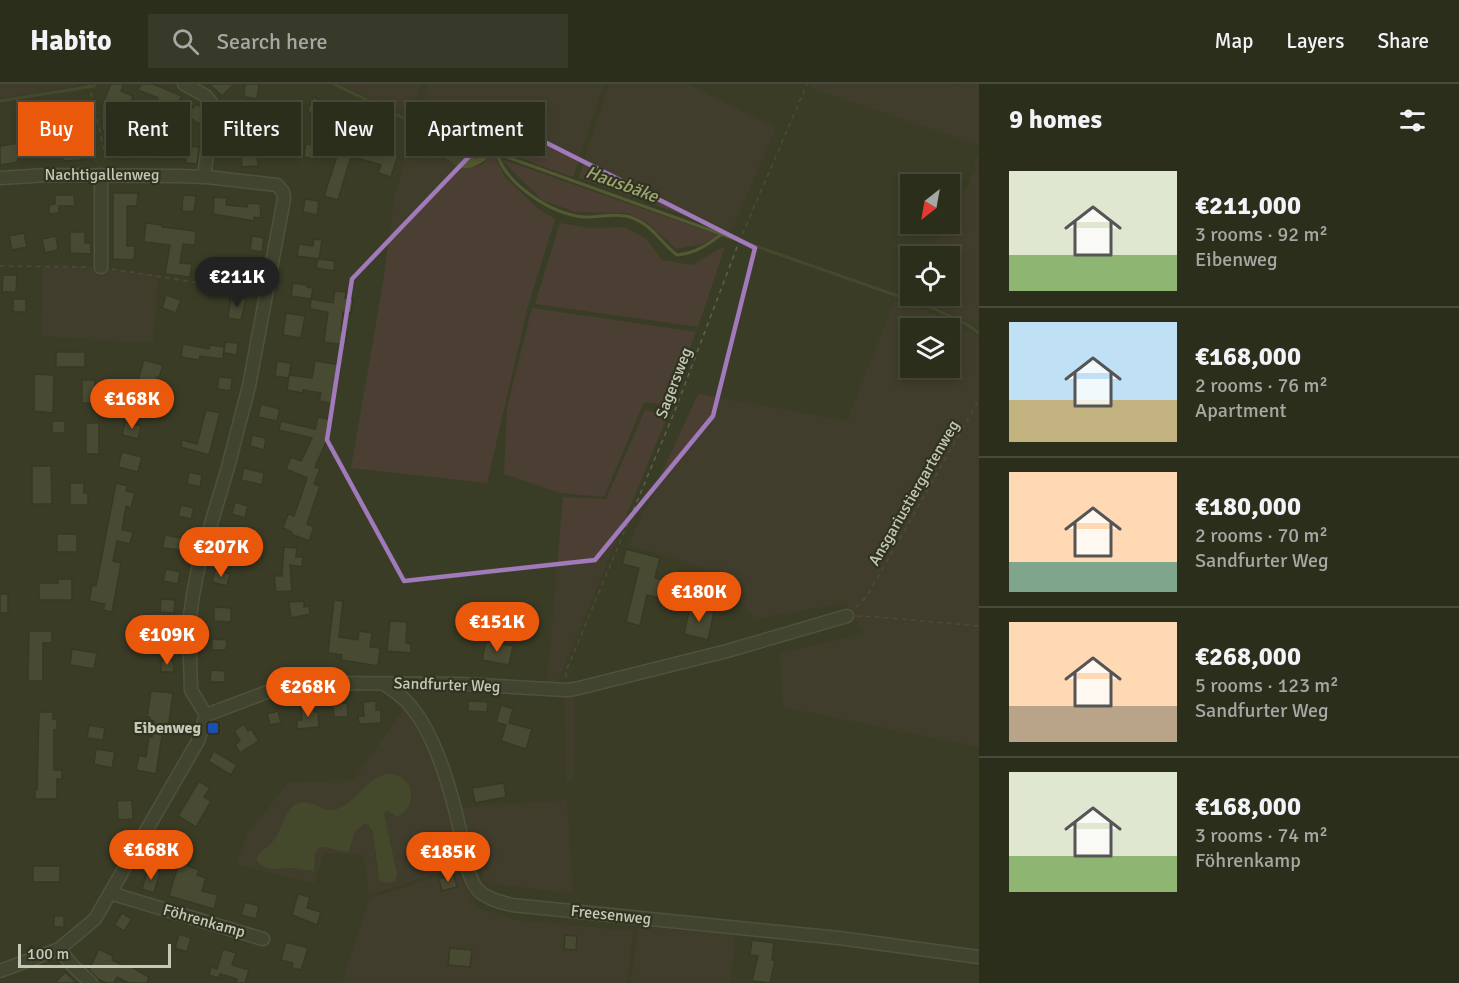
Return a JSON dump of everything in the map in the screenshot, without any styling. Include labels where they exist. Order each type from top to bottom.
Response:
[{"type":"street","points":[[184,84],[206,96],[213,105],[204,177]]},
{"type":"street","name":"Nachtigallenweg","points":[[0,178],[48,175],[204,177],[277,185],[283,192],[285,200],[267,294]]},
{"type":"street","points":[[101,267],[106,175]]},
{"type":"street","points":[[0,971],[59,949],[95,919],[198,741],[206,715],[191,690],[189,623],[193,595],[242,419],[267,294]]},
{"type":"street","name":"Sandfurter Weg","points":[[206,715],[270,691],[325,683],[462,684],[566,690],[727,651],[847,616]]},
{"type":"street","name":"Freesenweg","points":[[384,684],[406,701],[442,762],[455,808],[468,870],[477,890],[490,899],[512,905],[839,938],[979,957]]},
{"type":"street","name":"Föhrenkamp","points":[[110,893],[263,939]]},
{"type":"street","points":[[59,949],[91,983]]},
{"type":"path","points":[[89,84],[106,175]]},
{"type":"path","name":"Sagersweg","points":[[566,690],[566,671],[674,413],[739,242],[807,84]]},
{"type":"path","points":[[0,267],[101,267],[267,294]]},
{"type":"path","name":"Ansgariustiergartenweg","points":[[847,616],[867,596],[979,400]]},
{"type":"path","points":[[847,616],[879,616],[979,626]]},
{"type":"highlighted area","points":[[503,121],[755,248],[713,416],[595,560],[404,581],[327,440],[352,279]]},
{"type":"shaded area","points":[[0,84],[85,84],[0,98]]},
{"type":"shaded area","points":[[341,84],[421,84],[415,102],[406,102],[406,116],[394,110],[394,102],[378,102]]},
{"type":"shaded area","points":[[427,84],[604,84],[573,177],[514,156],[545,156],[545,102],[422,102]]},
{"type":"shaded area","points":[[609,84],[687,84],[776,128],[731,232],[579,178]]},
{"type":"shaded area","points":[[811,84],[955,84],[958,87],[960,84],[979,84],[979,145],[817,90],[810,86]]},
{"type":"shaded area","points":[[979,154],[979,327],[936,306],[960,306],[960,246],[933,246],[940,234],[960,234],[960,199],[978,167],[973,164]]},
{"type":"shaded area","points":[[407,156],[438,156],[465,170],[483,164],[488,156],[494,156],[505,177],[537,208],[555,219],[528,306],[487,483],[351,468],[383,283],[395,195]]},
{"type":"shaded area","points":[[439,156],[467,156],[476,159],[480,156],[488,156],[482,163],[468,168],[459,167]]},
{"type":"shaded area","points":[[501,159],[718,235],[702,244],[676,249],[648,223],[627,213],[575,212],[542,200]]},
{"type":"shaded area","points":[[560,223],[590,228],[625,227],[646,239],[662,260],[692,265],[725,246],[698,327],[535,304]]},
{"type":"shaded area","points":[[43,267],[101,267],[158,276],[153,343],[42,336]]},
{"type":"shaded area","points":[[895,300],[900,302],[900,306],[911,306],[944,318],[900,318],[900,378],[960,378],[960,327],[979,338],[979,747],[783,707],[780,653],[865,634],[845,603],[755,619],[722,573],[629,545],[698,394],[847,421]]},
{"type":"shaded area","points":[[532,308],[696,332],[669,405],[644,402],[604,497],[561,493],[504,474],[507,408]]},
{"type":"shaded area","points":[[645,410],[668,415],[556,686],[547,686],[563,497],[606,499]]},
{"type":"shaded area","points":[[565,696],[574,696],[575,706],[574,779],[566,781]]},
{"type":"shaded area","points":[[404,709],[434,760],[448,802],[460,866],[369,895],[364,855],[324,853],[314,883],[236,864],[247,835],[288,783],[354,780]],"holes":[[[361,793],[402,815],[386,810],[384,813],[397,874],[377,876],[373,832],[368,824],[357,828],[352,838],[340,850],[330,846],[319,848],[315,852],[316,867],[311,872],[296,868],[271,869],[260,864],[261,853],[311,803],[328,812],[344,805]]]},
{"type":"shaded area","points":[[387,774],[403,779],[411,791],[409,806],[404,812],[397,817],[387,810],[384,813],[397,874],[395,881],[387,883],[379,880],[373,832],[368,824],[364,824],[354,833],[349,851],[319,848],[315,853],[314,871],[294,868],[274,869],[265,867],[257,860],[260,853],[273,842],[288,813],[297,804],[302,802],[328,810],[337,809],[349,802],[374,779]]},
{"type":"shaded area","points":[[567,800],[573,894],[485,882],[462,808]]},
{"type":"shaded area","points":[[457,871],[475,907],[515,920],[633,931],[627,983],[342,983],[370,898]]},
{"type":"shaded area","points":[[639,927],[736,935],[729,983],[631,983]]},
{"type":"building","points":[[111,84],[124,84],[121,91],[133,96],[131,102],[106,102],[106,131],[102,131],[102,106]]},
{"type":"building","points":[[141,84],[153,84],[182,96],[180,99],[184,102],[160,102],[157,101],[158,98],[138,90]]},
{"type":"building","points":[[209,84],[234,84],[222,96]]},
{"type":"building","points":[[245,84],[259,84],[257,99],[244,97]]},
{"type":"building","points":[[314,97],[323,102],[313,102],[313,115],[307,111]]},
{"type":"building","points":[[196,104],[202,108],[202,120],[199,124],[190,117],[190,106],[193,108]]},
{"type":"building","points":[[18,143],[18,162],[0,165],[0,146]]},
{"type":"building","points":[[306,144],[313,145],[313,156],[318,156],[317,159],[304,157]]},
{"type":"building","points":[[190,146],[199,147],[197,164],[186,163],[186,159],[156,159],[156,156],[190,156]]},
{"type":"building","points":[[398,155],[391,177],[378,173],[381,165],[351,156]]},
{"type":"building","points":[[63,156],[81,156],[81,160],[63,161]]},
{"type":"building","points":[[118,156],[130,156],[130,159],[118,159]]},
{"type":"building","points":[[241,156],[257,156],[258,166],[242,167]]},
{"type":"building","points":[[337,156],[351,156],[338,200],[324,196]]},
{"type":"building","points":[[113,193],[138,193],[137,206],[127,206],[127,246],[135,246],[134,260],[113,259]]},
{"type":"building","points":[[55,195],[74,195],[75,206],[59,206],[59,213],[49,214],[49,205],[55,204]]},
{"type":"building","points":[[183,195],[196,196],[194,212],[182,211]]},
{"type":"building","points":[[214,197],[227,198],[226,205],[247,207],[248,203],[260,204],[261,218],[254,217],[254,221],[213,214]]},
{"type":"building","points":[[305,199],[319,201],[317,215],[303,212]]},
{"type":"building","points":[[146,223],[196,231],[195,245],[183,244],[180,263],[192,264],[190,277],[165,274],[170,245],[144,242]]},
{"type":"building","points":[[70,232],[85,232],[85,243],[91,243],[91,254],[70,253]]},
{"type":"building","points":[[24,233],[27,247],[12,250],[9,236]]},
{"type":"building","points":[[56,236],[58,250],[45,253],[42,239]]},
{"type":"building","points":[[252,236],[264,238],[262,252],[250,250]]},
{"type":"building","points":[[314,239],[322,240],[319,259],[335,261],[334,271],[316,268],[318,259],[297,256],[299,244],[313,246]]},
{"type":"building","points":[[245,268],[260,271],[258,284],[243,282]]},
{"type":"building","points":[[3,275],[17,275],[16,292],[2,292]]},
{"type":"building","points":[[293,283],[313,288],[311,299],[291,296]]},
{"type":"building","points":[[335,291],[346,292],[345,298],[353,299],[351,313],[343,312],[341,331],[347,332],[345,345],[324,342],[328,312],[310,309],[311,299],[333,303]]},
{"type":"building","points":[[166,295],[181,300],[176,313],[162,308]]},
{"type":"building","points":[[231,297],[246,299],[241,320],[228,318]]},
{"type":"building","points":[[13,299],[26,299],[26,312],[13,312]]},
{"type":"building","points":[[286,313],[305,316],[301,338],[283,335]]},
{"type":"building","points":[[225,342],[238,343],[237,355],[224,353]]},
{"type":"building","points":[[183,344],[209,349],[210,345],[224,347],[223,359],[200,356],[199,360],[181,357]]},
{"type":"building","points":[[56,352],[85,352],[85,367],[56,367]]},
{"type":"building","points":[[144,360],[163,365],[159,378],[157,377],[151,401],[133,396]]},
{"type":"building","points":[[277,361],[291,363],[289,378],[275,376]]},
{"type":"building","points":[[315,361],[341,365],[334,404],[319,401],[321,393],[287,390],[289,375],[312,378]]},
{"type":"building","points":[[34,374],[54,375],[53,413],[34,411]]},
{"type":"building","points":[[219,377],[232,378],[231,391],[217,389]]},
{"type":"building","points":[[82,380],[95,380],[95,393],[104,393],[104,403],[82,403]]},
{"type":"building","points":[[261,404],[280,409],[277,421],[258,417]]},
{"type":"building","points":[[206,410],[220,413],[209,455],[181,447],[182,440],[197,444]]},
{"type":"building","points":[[318,417],[332,420],[327,440],[315,467],[320,469],[314,484],[320,486],[307,524],[314,527],[309,541],[283,528],[288,514],[294,516],[307,478],[286,469],[291,457],[301,461],[312,438],[279,430],[281,421],[315,429]]},
{"type":"building","points":[[52,421],[65,421],[65,433],[52,433]]},
{"type":"building","points":[[125,422],[141,426],[138,439],[122,435]]},
{"type":"building","points":[[86,423],[99,423],[99,454],[86,454]]},
{"type":"building","points":[[252,435],[266,438],[264,450],[250,446]]},
{"type":"building","points":[[122,452],[142,457],[138,472],[118,467]]},
{"type":"building","points":[[32,466],[51,466],[52,504],[32,504]]},
{"type":"building","points":[[244,468],[264,473],[262,485],[241,480]]},
{"type":"building","points":[[189,472],[202,475],[200,487],[187,484]]},
{"type":"building","points":[[70,483],[84,483],[84,493],[88,493],[88,505],[70,505]]},
{"type":"building","points":[[116,483],[128,486],[126,491],[135,493],[131,508],[126,506],[122,530],[133,532],[130,544],[117,541],[113,561],[121,563],[112,612],[103,610],[105,604],[89,601],[92,585],[96,586]]},
{"type":"building","points":[[235,502],[248,506],[245,518],[232,514]]},
{"type":"building","points":[[181,505],[194,508],[191,519],[178,516]]},
{"type":"building","points":[[57,534],[77,534],[77,552],[57,552]]},
{"type":"building","points":[[165,535],[187,539],[184,550],[162,548]]},
{"type":"building","points":[[224,538],[249,546],[244,566],[235,564],[237,557],[233,556],[234,554],[221,550]]},
{"type":"building","points":[[284,547],[297,548],[296,557],[303,557],[302,567],[290,565],[292,591],[276,592],[274,576],[282,576]]},
{"type":"building","points":[[626,549],[660,558],[655,578],[676,583],[672,601],[647,595],[640,626],[626,622],[639,568],[622,564]]},
{"type":"building","points":[[166,569],[180,572],[178,584],[163,581]]},
{"type":"building","points":[[215,570],[230,574],[227,586],[212,582]]},
{"type":"building","points":[[58,579],[72,579],[72,600],[39,600],[39,583],[58,583]]},
{"type":"building","points":[[0,594],[8,594],[8,613],[0,613]]},
{"type":"building","points":[[161,599],[175,600],[174,613],[160,612]]},
{"type":"building","points":[[334,600],[343,601],[339,637],[358,640],[359,631],[372,633],[370,647],[380,648],[378,666],[341,660],[342,655],[328,653]]},
{"type":"building","points":[[304,601],[304,607],[309,606],[310,614],[291,618],[289,602]]},
{"type":"building","points":[[214,607],[231,608],[231,622],[214,621]]},
{"type":"building","points":[[690,607],[714,612],[708,640],[684,634]]},
{"type":"building","points":[[390,621],[407,622],[406,643],[411,644],[411,653],[387,651]]},
{"type":"building","points":[[155,629],[173,629],[173,642],[155,642]]},
{"type":"building","points":[[29,631],[52,631],[52,643],[43,643],[43,681],[28,681]]},
{"type":"building","points":[[212,639],[227,640],[226,650],[212,650]]},
{"type":"building","points":[[486,641],[513,646],[509,665],[482,660]]},
{"type":"building","points":[[72,649],[97,653],[94,669],[70,665]]},
{"type":"building","points":[[173,660],[174,672],[161,672],[161,661]]},
{"type":"building","points":[[211,670],[225,671],[225,682],[210,682]]},
{"type":"building","points":[[151,691],[173,693],[168,729],[163,729],[156,774],[136,770],[139,755],[146,757],[149,737],[152,737],[154,721],[147,717]]},
{"type":"building","points":[[376,701],[376,710],[381,710],[381,723],[359,724],[358,716],[364,716],[363,702]]},
{"type":"building","points":[[468,701],[488,702],[487,712],[468,711]]},
{"type":"building","points":[[347,703],[348,717],[334,717],[333,704]]},
{"type":"building","points":[[314,705],[314,712],[318,712],[319,727],[297,729],[297,720],[302,720],[301,706]]},
{"type":"building","points":[[501,705],[513,709],[509,723],[532,729],[526,749],[501,741],[506,725],[496,722]]},
{"type":"building","points":[[278,711],[281,723],[270,725],[267,714]]},
{"type":"building","points":[[39,712],[53,712],[53,719],[57,719],[57,730],[54,730],[54,770],[62,770],[62,779],[57,779],[57,799],[35,799]]},
{"type":"building","points":[[244,724],[248,731],[251,729],[259,741],[240,753],[235,745],[240,741],[234,731]]},
{"type":"building","points":[[89,725],[105,728],[103,740],[87,738]]},
{"type":"building","points":[[96,749],[115,752],[112,768],[94,764]]},
{"type":"building","points":[[214,751],[237,765],[231,775],[208,761]]},
{"type":"building","points":[[199,781],[210,788],[204,797],[211,801],[196,827],[178,816]]},
{"type":"building","points":[[504,783],[506,797],[475,803],[472,788]]},
{"type":"building","points":[[132,800],[133,819],[118,820],[117,801]]},
{"type":"building","points":[[168,832],[179,839],[174,848],[191,850],[188,866],[199,870],[197,875],[206,878],[202,891],[218,895],[214,909],[169,896],[180,859],[171,857],[172,852],[161,845]]},
{"type":"building","points":[[33,866],[60,866],[60,882],[33,882]]},
{"type":"building","points":[[148,869],[160,872],[154,893],[142,889]]},
{"type":"building","points":[[454,875],[457,887],[442,891],[439,879]]},
{"type":"building","points":[[298,894],[310,897],[307,908],[321,912],[317,925],[292,915]]},
{"type":"building","points":[[245,902],[259,906],[256,919],[241,915]]},
{"type":"building","points":[[122,913],[132,919],[124,931],[114,925]]},
{"type":"building","points":[[54,916],[64,916],[64,927],[54,927]]},
{"type":"building","points":[[179,934],[191,938],[187,952],[175,948]]},
{"type":"building","points":[[565,935],[577,936],[576,950],[564,949]]},
{"type":"building","points":[[752,940],[774,943],[772,960],[775,961],[770,983],[752,981],[758,956],[750,955]]},
{"type":"building","points":[[286,942],[308,948],[301,970],[292,968],[293,963],[281,960]]},
{"type":"building","points":[[450,948],[472,950],[470,967],[448,965]]},
{"type":"building","points":[[99,949],[113,956],[112,960],[127,967],[128,965],[149,977],[147,983],[129,983],[117,977],[114,983],[106,983],[98,979],[89,970]]},
{"type":"building","points":[[223,949],[236,953],[232,965],[249,970],[245,983],[236,983],[237,979],[220,974],[218,978],[209,975],[211,967],[217,969]]},
{"type":"building","points":[[65,972],[77,983],[55,983]]},
{"type":"waterway","name":"Hausbäke","points":[[0,101],[95,84]]},
{"type":"waterway","name":"Hausbäke","points":[[334,84],[418,125],[735,239]]},
{"type":"waterway","points":[[498,156],[502,165],[520,187],[545,204],[571,215],[584,217],[619,215],[638,220],[677,255],[701,248],[722,234]]},
{"type":"waterway","name":"Hausbäke","points":[[744,242],[935,309],[979,333]]},
{"type":"place","name":"Eibenweg","points":[[213,728]]}]
